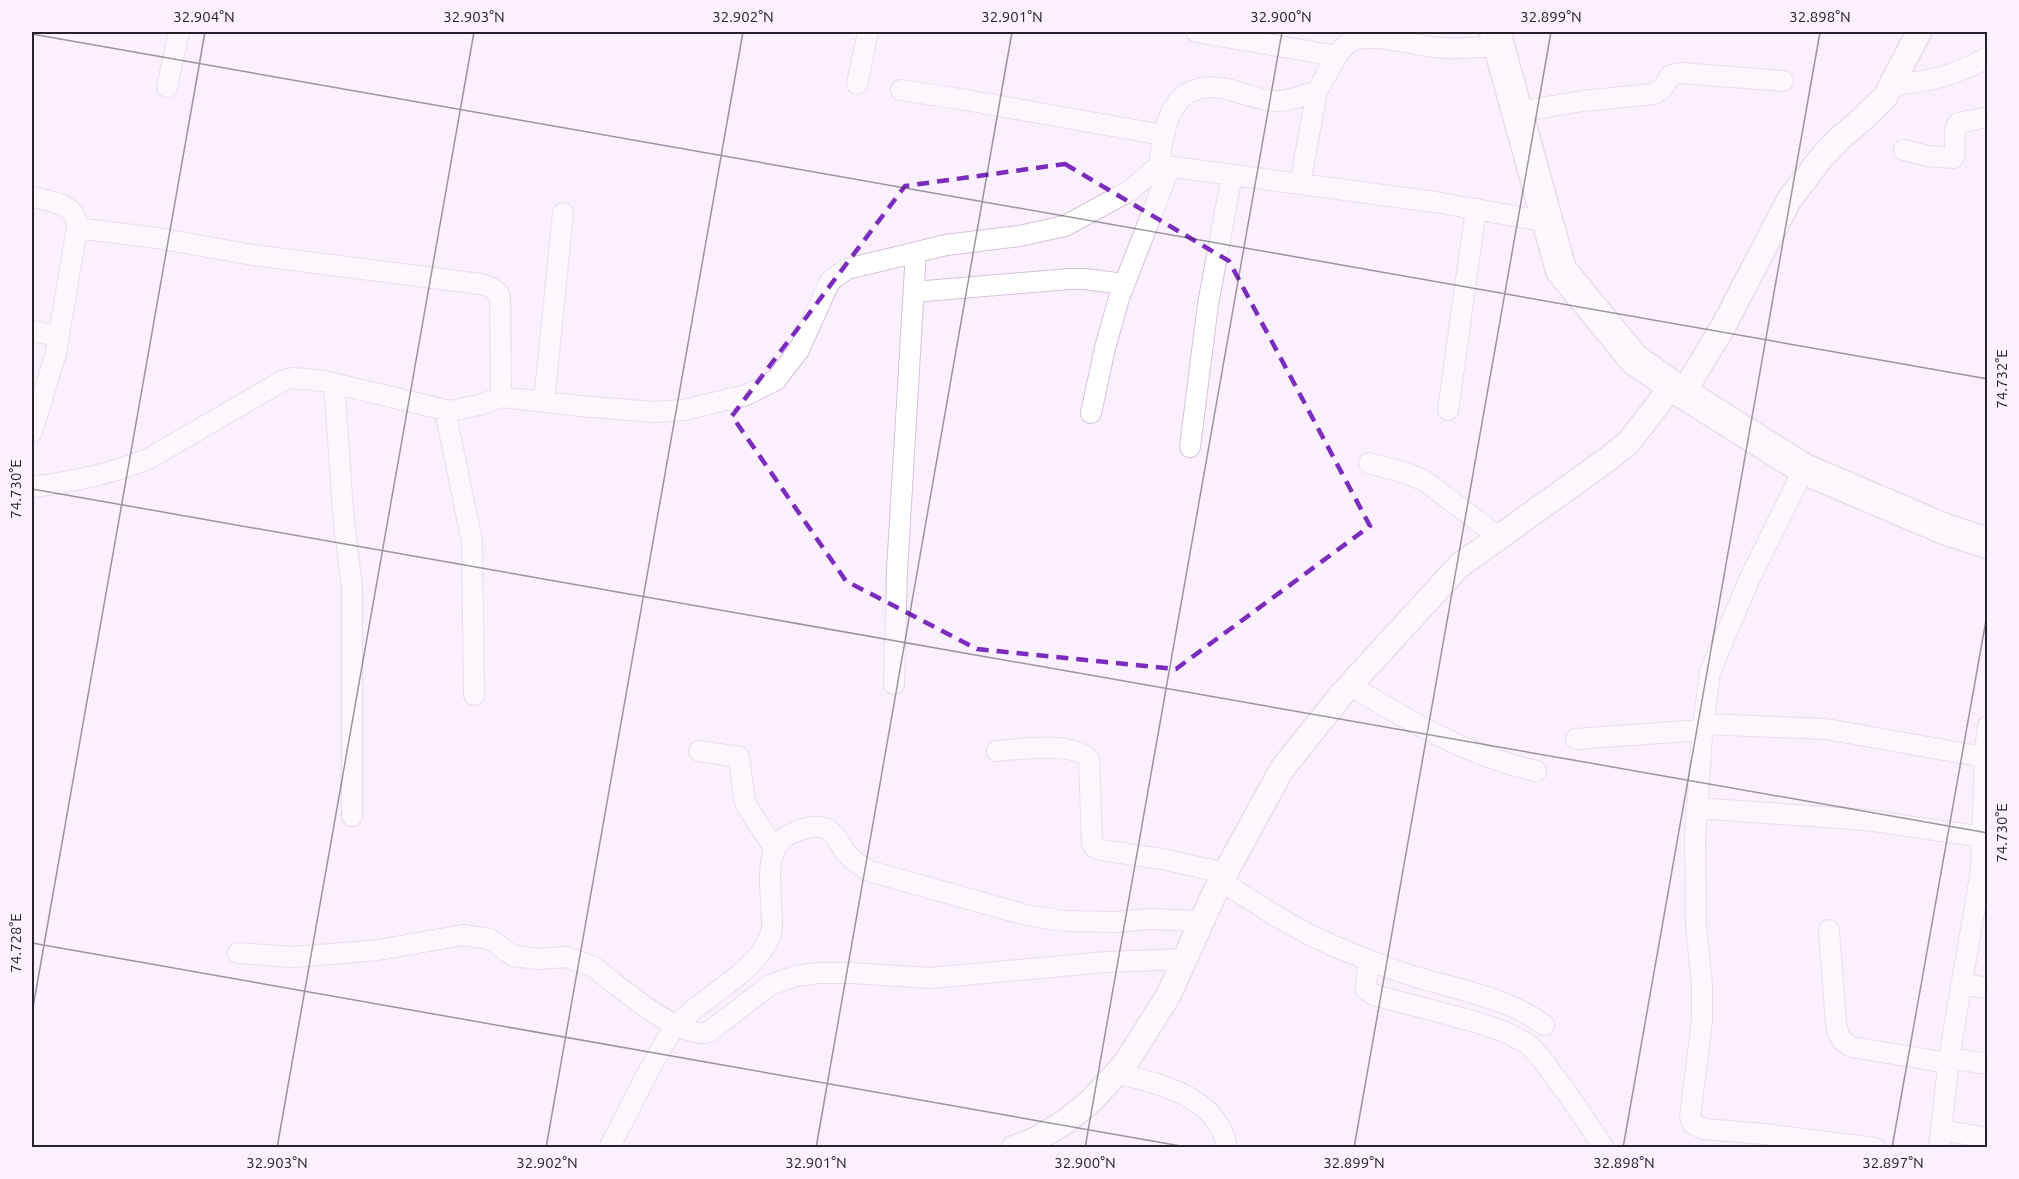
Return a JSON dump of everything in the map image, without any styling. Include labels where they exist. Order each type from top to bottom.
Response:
[{"type":"main road","points":[[1498,40],[1561,270],[1634,359],[1804,469],[1947,530],[1988,543]]},
{"type":"street","points":[[167,87],[178,32]]},
{"type":"street","points":[[857,84],[868,32]]},
{"type":"street","points":[[1196,32],[1337,56]]},
{"type":"street","points":[[1014,1148],[1035,1140],[1065,1122],[1091,1101],[1117,1073],[1168,996],[1223,877],[1282,769],[1350,685],[1459,566],[1629,442],[1678,389],[1723,327],[1789,200],[1815,166],[1885,97],[1919,32]]},
{"type":"street","points":[[1300,184],[1317,91],[1337,56],[1352,40],[1391,40],[1444,48],[1498,40]]},
{"type":"street","points":[[1891,85],[1937,80],[1988,57]]},
{"type":"street","points":[[1518,112],[1582,100],[1654,94],[1662,89],[1671,75],[1681,73],[1783,81]]},
{"type":"street","points":[[1091,413],[1105,348],[1164,166],[1163,135],[1170,112],[1177,102],[1186,93],[1198,89],[1224,88],[1277,101],[1317,91]]},
{"type":"street","points":[[901,90],[1163,135]]},
{"type":"street","points":[[1904,150],[1927,156],[1953,158],[1956,151],[1955,129],[1958,123],[1988,117]]},
{"type":"street","points":[[32,487],[108,474],[150,458],[284,380],[302,378],[334,383],[445,410],[463,409],[501,397],[654,412],[684,410],[746,394],[776,380],[786,369],[799,350],[830,281],[846,269],[946,245],[1019,236],[1065,226],[1131,190],[1164,166],[1476,209],[1548,222]]},
{"type":"street","points":[[1190,447],[1208,304],[1232,175]]},
{"type":"street","points":[[32,198],[70,209],[75,214],[77,228],[56,353],[32,432]]},
{"type":"street","points":[[1448,410],[1476,209]]},
{"type":"street","points":[[544,402],[564,213]]},
{"type":"street","points":[[77,228],[157,238],[253,255],[491,287],[500,296],[501,397]]},
{"type":"street","points":[[894,684],[897,571],[916,252]]},
{"type":"street","points":[[914,292],[1077,279],[1124,284]]},
{"type":"street","points":[[32,331],[58,336]]},
{"type":"street","points":[[334,383],[344,524],[352,586],[352,816]]},
{"type":"street","points":[[445,410],[472,542],[474,695]]},
{"type":"street","points":[[1369,463],[1406,473],[1425,481],[1499,537]]},
{"type":"street","points":[[1804,469],[1749,580],[1710,672],[1696,808],[1696,925],[1702,986],[1702,1021],[1690,1117],[1693,1124],[1704,1129],[1875,1148]]},
{"type":"street","points":[[1350,685],[1431,733],[1490,759],[1536,771]]},
{"type":"street","points":[[1576,739],[1703,727],[1762,725],[1826,729],[1984,757]]},
{"type":"street","points":[[1988,726],[1984,757],[1981,871],[1949,1061],[1940,1139],[1988,1138]]},
{"type":"street","points":[[998,751],[1056,748],[1082,753],[1089,760],[1094,847],[1162,859],[1223,877],[1283,920],[1323,941],[1418,979],[1464,991],[1520,1010],[1544,1025]]},
{"type":"street","points":[[699,751],[739,757],[745,803],[775,850]]},
{"type":"street","points":[[1696,808],[1867,820],[1983,837]]},
{"type":"street","points":[[609,1148],[655,1060],[768,943],[772,928],[770,868],[775,850],[788,835],[805,828],[818,826],[834,834],[846,853],[869,871],[1026,915],[1064,921],[1093,922],[1150,919],[1202,921]]},
{"type":"street","points":[[1829,930],[1836,1023],[1838,1035],[1843,1043],[1852,1047],[1949,1061],[1988,1064]]},
{"type":"street","points":[[238,953],[293,957],[378,950],[463,935],[479,936],[490,939],[513,956],[538,959],[566,957],[580,961],[594,968],[643,1005],[685,1029],[709,1032],[770,985],[796,976],[817,973],[851,973],[930,978],[1106,962],[1185,959]]},
{"type":"street","points":[[1372,961],[1365,983],[1368,992],[1476,1022],[1505,1032],[1528,1044],[1541,1058],[1604,1148]]},
{"type":"street","points":[[1961,984],[1988,988]]},
{"type":"street","points":[[1117,1073],[1174,1090],[1198,1102],[1217,1122],[1226,1138],[1227,1148]]},
{"type":"highlighted area","points":[[1065,164],[1229,261],[1370,526],[1176,669],[977,649],[846,581],[732,416],[905,186]]}]
